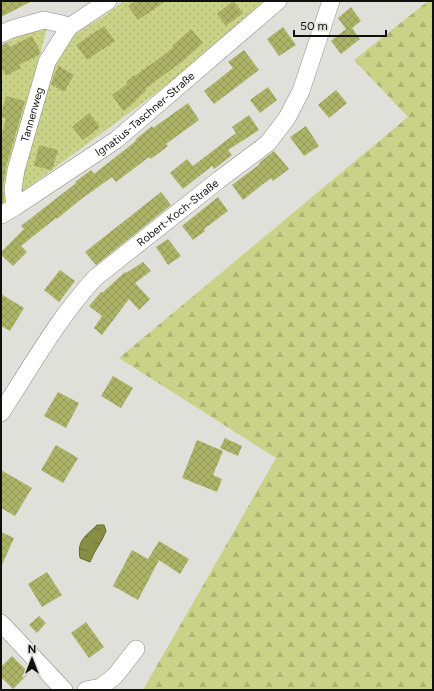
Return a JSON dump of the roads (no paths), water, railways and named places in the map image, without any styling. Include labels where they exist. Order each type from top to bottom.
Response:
[{"type":"street","points":[[1,34],[12,29],[44,20],[69,27],[108,1]]},
{"type":"street","name":"Ignatius-Taschner-Straße","points":[[8,211],[116,140],[278,1]]},
{"type":"street","name":"Robert-Koch-Straße","points":[[1,413],[65,314],[80,294],[95,278],[268,143],[287,118],[301,91],[331,1]]},
{"type":"street","name":"Tannenweg","points":[[8,211],[16,170],[48,62],[69,27]]},
{"type":"street","points":[[1,623],[64,690]]},
{"type":"street","points":[[86,690],[101,687],[116,676],[136,649]]},
{"type":"water","points":[[97,525],[104,525],[106,531],[90,562],[80,558],[79,552],[83,539]]}]
